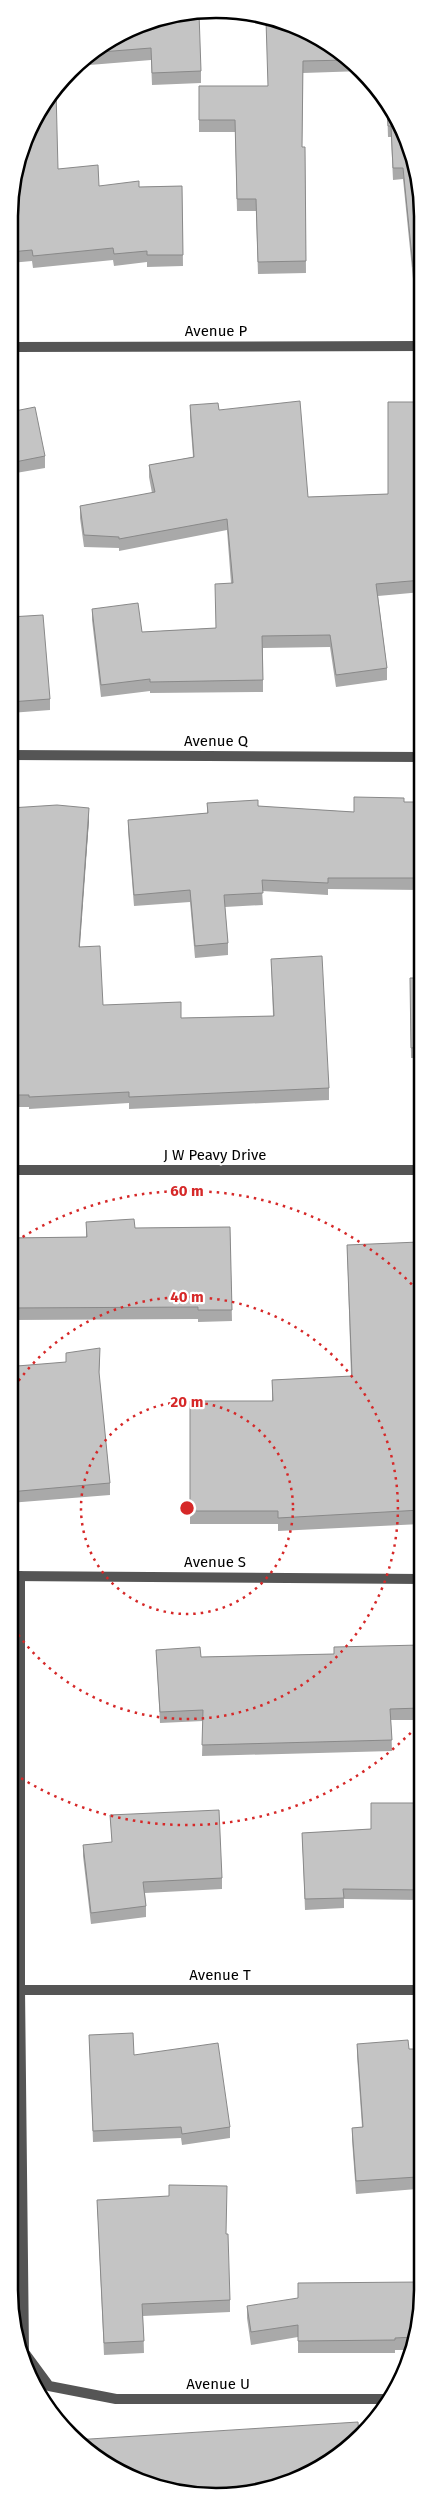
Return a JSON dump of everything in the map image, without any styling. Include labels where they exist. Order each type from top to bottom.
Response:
[{"type":"street","name":"Avenue P","points":[[17,346],[414,346]]},
{"type":"street","name":"Avenue Q","points":[[17,755],[414,757]]},
{"type":"street","name":"J W Peavy Drive","points":[[17,1170],[414,1170]]},
{"type":"street","name":"Avenue S","points":[[20,1576],[414,1579]]},
{"type":"street","points":[[20,1576],[20,1990]]},
{"type":"street","name":"Avenue T","points":[[20,1990],[414,1990]]},
{"type":"street","name":"Avenue U","points":[[20,1990],[24,2341]]},
{"type":"street","name":"Avenue U","points":[[31,2362],[49,2386],[116,2399],[381,2399]]},
{"type":"building","points":[[199,18],[201,71],[152,73],[151,48],[104,52],[128,38],[152,28],[177,21]]},
{"type":"building","points":[[266,24],[303,38],[338,60],[303,61],[302,147],[305,147],[306,261],[258,262],[256,199],[237,199],[235,120],[199,120],[199,86],[268,86]]},
{"type":"building","points":[[56,98],[58,169],[98,165],[99,186],[139,181],[139,187],[182,186],[183,255],[147,255],[147,251],[114,254],[113,248],[33,256],[32,250],[17,251],[17,216],[21,177],[28,152],[38,128]]},
{"type":"building","points":[[388,118],[403,152],[410,177],[414,216],[414,267],[403,168],[393,168],[391,126],[388,126]]},
{"type":"building","points":[[300,401],[308,497],[388,494],[388,402],[414,402],[414,581],[376,584],[387,668],[336,675],[330,635],[262,636],[263,680],[150,682],[150,679],[101,685],[92,609],[138,603],[142,632],[216,628],[215,584],[233,583],[227,519],[119,539],[119,537],[84,535],[80,506],[155,492],[149,465],[194,457],[190,405],[218,403],[219,410]]},
{"type":"building","points":[[35,407],[45,456],[17,462],[17,411]]},
{"type":"building","points":[[43,615],[50,699],[17,701],[17,617]]},
{"type":"building","points":[[354,797],[404,798],[404,802],[414,802],[414,878],[328,878],[328,883],[262,880],[263,893],[224,895],[228,943],[195,946],[190,890],[134,895],[128,820],[208,813],[207,803],[258,800],[258,806],[354,812]]},
{"type":"building","points":[[57,805],[89,808],[79,947],[100,946],[103,1005],[181,1002],[181,1018],[274,1016],[271,959],[322,956],[329,1088],[129,1097],[129,1092],[29,1097],[29,1095],[17,1095],[17,808]]},
{"type":"building","points":[[410,978],[414,978],[414,1048],[411,1048]]},
{"type":"building","points":[[134,1219],[135,1228],[230,1227],[232,1310],[198,1310],[198,1307],[17,1308],[17,1238],[87,1237],[86,1222]]},
{"type":"building","points":[[414,1242],[414,1510],[278,1518],[278,1511],[190,1511],[190,1401],[273,1401],[272,1380],[352,1376],[347,1245]]},
{"type":"building","points":[[100,1348],[99,1372],[110,1483],[17,1491],[17,1366],[66,1362],[66,1353]]},
{"type":"building","points":[[414,1645],[414,1708],[390,1709],[392,1740],[202,1745],[203,1710],[160,1712],[156,1650],[200,1647],[201,1657],[334,1654],[334,1647]]},
{"type":"building","points":[[371,1803],[414,1803],[414,1890],[343,1889],[344,1898],[305,1899],[302,1833],[371,1829]]},
{"type":"building","points":[[219,1810],[222,1878],[143,1882],[146,1906],[91,1913],[83,1845],[112,1842],[110,1815]]},
{"type":"building","points":[[133,2033],[134,2055],[218,2043],[230,2127],[182,2134],[181,2127],[93,2131],[89,2035]]},
{"type":"building","points":[[408,2040],[409,2049],[414,2049],[414,2177],[356,2181],[352,2128],[363,2127],[357,2044]]},
{"type":"building","points":[[169,2185],[227,2186],[226,2234],[228,2234],[230,2300],[142,2304],[144,2341],[104,2343],[97,2200],[169,2196]]},
{"type":"building","points":[[414,2282],[412,2316],[408,2337],[395,2338],[395,2340],[298,2341],[298,2325],[251,2332],[247,2306],[298,2298],[298,2283]]},
{"type":"building","points":[[358,2422],[358,2428],[336,2448],[303,2468],[267,2482],[228,2488],[190,2487],[152,2478],[116,2462],[85,2439]]}]
